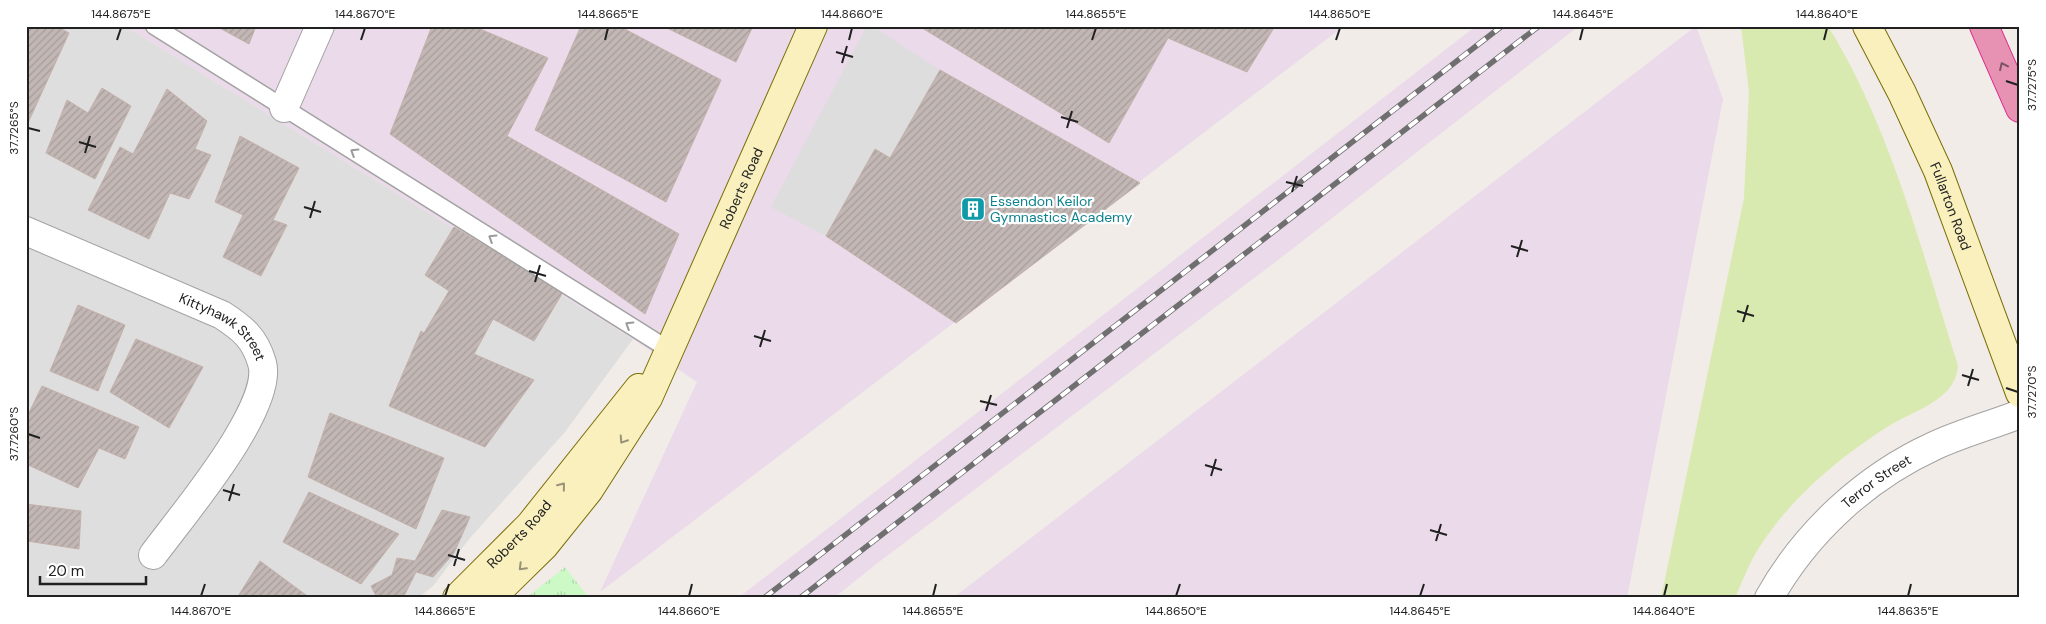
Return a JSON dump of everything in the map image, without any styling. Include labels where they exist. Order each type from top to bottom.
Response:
[{"type":"highway","points":[[1984,26],[2020,108]]},
{"type":"street","points":[[284,108],[320,26]]},
{"type":"street","name":"Roberts Road","points":[[491,598],[544,546],[589,490],[644,406],[671,351],[813,26]]},
{"type":"street","name":"Fullarton Road","points":[[1867,26],[1902,93],[1938,171],[2020,393]]},
{"type":"street","name":"Kittyhawk Street","points":[[26,231],[222,315],[244,329],[254,344],[263,364],[262,384],[255,407],[236,442],[153,555]]},
{"type":"street","name":"Roberts Road","points":[[457,598],[530,525],[603,431],[671,351]]},
{"type":"street","name":"Terror Street","points":[[1769,598],[1786,571],[1818,531],[1841,507],[1865,488],[1934,446],[2020,414]]},
{"type":"lane","points":[[154,26],[671,351]]},
{"type":"shaded area","points":[[26,26],[125,26],[633,339],[565,432],[470,538],[433,586],[418,598],[26,598]]},
{"type":"shaded area","points":[[125,26],[1344,26],[600,592],[697,382],[633,339]]},
{"type":"shaded area","points":[[867,26],[872,26],[940,70],[890,158],[875,149],[826,236],[771,207]]},
{"type":"shaded area","points":[[1476,26],[1579,26],[1282,257],[834,598],[738,598]]},
{"type":"shaded area","points":[[1696,26],[1723,99],[1627,598],[953,598]]},
{"type":"green space","points":[[1741,26],[1828,26],[1870,106],[1887,148],[1918,235],[1958,366],[1955,378],[1941,396],[1867,440],[1830,469],[1796,500],[1767,536],[1754,556],[1735,598],[1661,598],[1744,198],[1749,92]]},
{"type":"green space","points":[[565,567],[589,598],[526,598]]},
{"type":"building","points":[[26,26],[56,26],[69,33],[27,125]]},
{"type":"building","points":[[216,26],[256,26],[249,44]]},
{"type":"building","points":[[432,26],[473,26],[548,58],[507,136],[679,234],[645,314],[390,134]]},
{"type":"building","points":[[581,26],[619,26],[721,80],[666,202],[535,130]]},
{"type":"building","points":[[663,26],[753,26],[736,62]]},
{"type":"building","points":[[919,26],[1275,26],[1247,72],[1168,38],[1109,143]]},
{"type":"building","name":"Essendon Keilor Gymnastics Academy","points":[[940,70],[1140,183],[956,323],[826,236],[875,149],[890,158]]},
{"type":"building","points":[[102,88],[131,106],[95,179],[46,153],[67,100],[88,113]]},
{"type":"building","points":[[167,89],[207,121],[195,149],[211,155],[189,199],[170,193],[149,239],[88,210],[120,147],[133,154]]},
{"type":"building","points":[[240,136],[299,168],[273,220],[287,225],[261,276],[223,257],[243,215],[215,202]]},
{"type":"building","points":[[454,227],[563,292],[534,341],[493,319],[474,354],[534,380],[485,447],[389,406],[421,331],[424,333],[449,291],[425,275]]},
{"type":"building","points":[[78,305],[125,325],[98,391],[50,371]]},
{"type":"building","points":[[136,339],[203,367],[169,428],[110,392]]},
{"type":"building","points":[[42,386],[139,427],[125,459],[99,448],[78,488],[26,464],[26,419]]},
{"type":"building","points":[[330,413],[444,458],[416,529],[308,477]]},
{"type":"building","points":[[309,492],[399,534],[361,584],[283,542]]},
{"type":"building","points":[[26,504],[81,511],[79,549],[27,541]]},
{"type":"building","points":[[442,510],[470,517],[454,553],[433,577],[416,572],[405,594],[392,598],[377,598],[371,586],[392,575],[397,558],[415,561]]},
{"type":"building","points":[[260,561],[310,598],[237,598]]},
{"type":"railway","points":[[764,598],[1502,26]]},
{"type":"railway","points":[[800,598],[1539,26]]},
{"type":"place","name":"Essendon Keilor Gymnastics Academy","points":[[973,209]]}]
